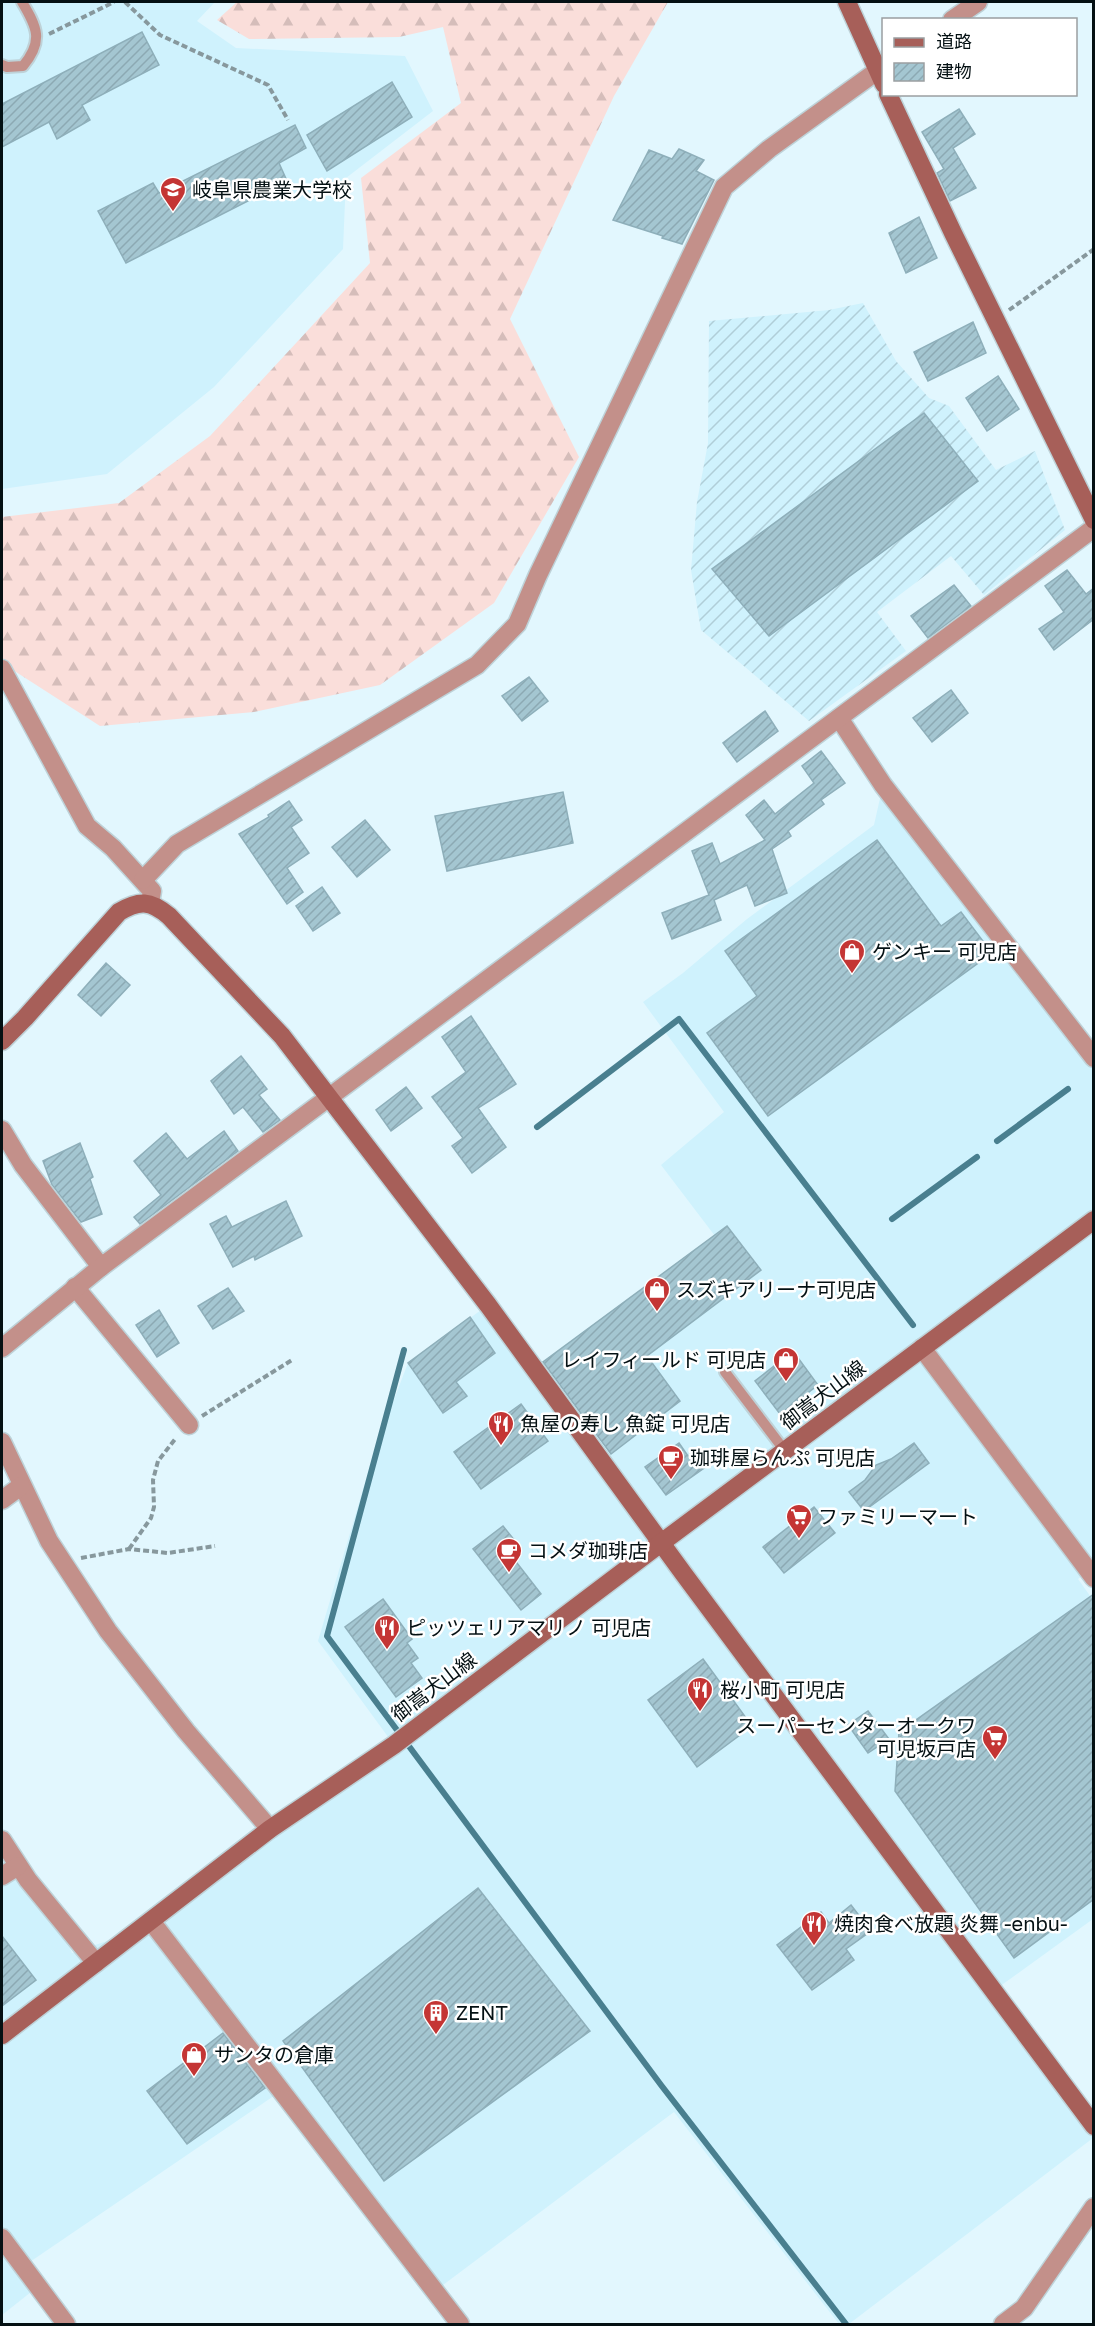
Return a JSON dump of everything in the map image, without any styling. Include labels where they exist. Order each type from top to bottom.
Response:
[{"type":"street","points":[[143,880],[177,844],[477,665],[517,624],[543,564],[723,187],[769,149],[881,74],[847,2]]},
{"type":"street","points":[[955,18],[978,2]]},
{"type":"street","points":[[889,96],[952,233],[1094,520]]},
{"type":"street","points":[[2,1348],[100,1268],[1094,528]]},
{"type":"street","points":[[2,669],[87,826],[143,880],[152,891],[150,903]]},
{"type":"street","points":[[838,718],[883,785],[1094,1058]]},
{"type":"street","points":[[2,1041],[119,912],[133,904],[150,903],[169,916],[282,1036],[535,1368],[661,1543],[1094,2126]]},
{"type":"street","points":[[2,1130],[23,1165],[100,1268]]},
{"type":"street","name":"御嵩犬山線","points":[[2,2035],[270,1829],[411,1733],[1094,1220]]},
{"type":"street","points":[[75,1287],[189,1425]]},
{"type":"street","points":[[922,1348],[1094,1578]]},
{"type":"street","points":[[2,1442],[49,1541],[116,1641],[186,1731],[270,1829]]},
{"type":"street","points":[[2,1500],[21,1486]]},
{"type":"street","points":[[2,1840],[18,1866],[96,1963]]},
{"type":"street","points":[[2,1876],[18,1866]]},
{"type":"street","points":[[151,1921],[460,2325]]},
{"type":"street","points":[[1003,2325],[1024,2308],[1094,2207]]},
{"type":"street","points":[[2,2238],[66,2325]]},
{"type":"lane","points":[[2,65],[7,68],[23,66],[34,53],[37,40],[30,16],[22,2]]},
{"type":"lane","points":[[725,1372],[785,1451]]},
{"type":"path","points":[[37,40],[114,2]]},
{"type":"path","points":[[125,2],[160,35],[268,85],[288,120]]},
{"type":"path","points":[[996,319],[1094,249]]},
{"type":"path","points":[[62,1561],[129,1549],[168,1553],[215,1546]]},
{"type":"shaded area","name":"岐阜県農業大学校","points":[[2,2],[215,2],[197,21],[236,48],[405,56],[433,111],[346,178],[343,249],[214,387],[107,474],[2,489]]},
{"type":"shaded area","points":[[863,303],[896,361],[929,398],[949,406],[996,470],[1035,451],[1065,530],[984,595],[951,556],[877,612],[906,651],[809,721],[701,630],[691,570],[697,502],[708,443],[709,321],[829,310]]},
{"type":"shaded area","points":[[883,785],[1093,1049],[1094,1567],[1078,1579],[1093,1600],[1093,1919],[992,1992],[1093,2126],[1093,2138],[849,2324],[839,2324],[674,2112],[435,2291],[281,2091],[18,2270],[2,2249],[2,1887],[17,1877],[64,1932],[72,1953],[139,1930],[394,1745],[318,1641],[375,1449],[408,1363],[488,1305],[535,1367],[715,1236],[661,1165],[724,1112],[643,1002],[683,973],[747,919],[874,825]]},
{"type":"shaded area","points":[[2,2253],[31,2292],[2,2315]]},
{"type":"green space","points":[[237,2],[668,2],[614,96],[510,319],[579,457],[494,603],[380,685],[254,712],[100,726],[2,663],[2,517],[119,503],[210,436],[370,263],[361,178],[461,103],[443,27],[399,37],[249,39],[217,20]]},
{"type":"building","points":[[142,32],[159,65],[82,105],[90,120],[57,139],[49,122],[2,147],[2,104]]},
{"type":"building","points":[[392,82],[412,117],[327,171],[307,135]]},
{"type":"building","points":[[959,109],[975,134],[953,148],[976,188],[950,201],[937,173],[944,169],[922,132]]},
{"type":"building","points":[[295,125],[306,148],[279,163],[287,181],[126,263],[98,211],[153,183],[159,193]]},
{"type":"building","points":[[679,149],[704,160],[696,171],[714,180],[682,244],[613,220],[649,150],[672,159]]},
{"type":"building","points":[[919,217],[937,258],[906,273],[889,233]]},
{"type":"building","points":[[973,322],[986,353],[928,381],[914,352]]},
{"type":"building","points":[[998,376],[1019,409],[987,431],[966,398]]},
{"type":"building","points":[[924,413],[978,481],[769,636],[712,569]]},
{"type":"building","points":[[1067,570],[1086,594],[1094,588],[1094,619],[1054,650],[1039,629],[1064,612],[1045,586]]},
{"type":"building","points":[[954,585],[971,606],[928,638],[911,616]]},
{"type":"building","points":[[529,677],[548,701],[522,721],[502,696]]},
{"type":"building","points":[[951,690],[968,713],[932,742],[913,718]]},
{"type":"building","points":[[765,711],[778,731],[737,762],[723,743]]},
{"type":"building","points":[[821,751],[845,783],[821,800],[824,804],[788,831],[791,836],[772,849],[787,893],[755,906],[747,885],[714,900],[721,920],[672,939],[662,913],[709,895],[692,851],[712,843],[720,864],[765,840],[746,815],[764,800],[775,814],[814,783],[802,766]]},
{"type":"building","points":[[563,792],[573,843],[447,871],[435,816]]},
{"type":"building","points":[[289,801],[302,820],[291,827],[309,853],[287,868],[303,892],[287,904],[239,834],[269,817],[268,815]]},
{"type":"building","points":[[365,820],[390,850],[357,877],[332,847]]},
{"type":"building","name":"ゲンキー 可児店","points":[[877,840],[941,926],[961,912],[992,953],[768,1116],[707,1033],[757,996],[725,951]]},
{"type":"building","points":[[322,887],[340,913],[313,931],[296,906]]},
{"type":"building","points":[[106,963],[130,985],[101,1016],[78,995]]},
{"type":"building","points":[[471,1016],[516,1084],[478,1108],[506,1147],[472,1173],[452,1146],[463,1138],[432,1097],[466,1072],[442,1037]]},
{"type":"building","points":[[241,1056],[267,1089],[259,1095],[280,1120],[263,1132],[243,1107],[234,1114],[211,1081]]},
{"type":"building","points":[[406,1087],[422,1108],[391,1131],[376,1110]]},
{"type":"building","points":[[224,1131],[238,1151],[140,1224],[134,1217],[161,1195],[134,1161],[166,1133],[187,1159]]},
{"type":"building","points":[[80,1143],[93,1177],[90,1179],[102,1214],[81,1222],[52,1185],[43,1161]]},
{"type":"building","points":[[286,1201],[302,1236],[255,1260],[254,1256],[233,1267],[210,1224],[226,1216],[232,1227]]},
{"type":"building","name":"スズキアリーナ可児店","points":[[727,1226],[761,1270],[647,1356],[680,1401],[611,1454],[543,1362]]},
{"type":"building","points":[[228,1288],[244,1311],[213,1329],[198,1306]]},
{"type":"building","points":[[159,1310],[179,1343],[157,1357],[136,1325]]},
{"type":"building","points":[[470,1317],[495,1353],[456,1382],[467,1396],[443,1413],[408,1363]]},
{"type":"building","name":"レイフィールド 可児店","points":[[793,1351],[818,1385],[780,1414],[755,1381]]},
{"type":"building","name":"魚屋の寿し 魚錠 可児店","points":[[521,1404],[548,1441],[481,1489],[454,1452]]},
{"type":"building","name":"珈琲屋らんぷ 可児店","points":[[679,1443],[688,1456],[696,1450],[707,1466],[666,1495],[645,1467]]},
{"type":"building","points":[[914,1443],[929,1463],[864,1511],[849,1492],[865,1480],[876,1465],[891,1459]]},
{"type":"building","name":"ファミリーマート","points":[[814,1507],[835,1533],[784,1573],[763,1547]]},
{"type":"building","name":"コメダ珈琲店","points":[[503,1526],[520,1547],[510,1554],[541,1594],[521,1610],[473,1549]]},
{"type":"building","name":"スーパーセンターオークワ 可児坂戸店","points":[[1094,1594],[1094,1899],[1014,1958],[895,1791],[899,1732]]},
{"type":"building","name":"ピッツェリアマリノ 可児店","points":[[383,1599],[412,1639],[407,1643],[418,1658],[411,1663],[422,1678],[396,1697],[345,1627]]},
{"type":"building","name":"桜小町 可児店","points":[[703,1659],[752,1726],[697,1767],[648,1700]]},
{"type":"building","points":[[868,1711],[889,1739],[868,1753],[848,1725]]},
{"type":"building","name":"ZENT","points":[[478,1888],[590,2031],[384,2181],[283,2041]]},
{"type":"building","name":"焼肉食べ放題 炎舞 ‐enbu‐","points":[[851,1905],[871,1931],[846,1949],[854,1960],[812,1990],[777,1945],[821,1912],[829,1923]]},
{"type":"building","points":[[2,1936],[36,1980],[2,2006]]},
{"type":"building","points":[[223,2033],[265,2088],[187,2144],[147,2091]]},
{"type":"waterway","points":[[537,1127],[679,1019],[913,1325]]},
{"type":"waterway","points":[[997,1141],[1068,1089]]},
{"type":"waterway","points":[[892,1219],[977,1157]]},
{"type":"waterway","points":[[404,1350],[327,1636],[661,2085],[846,2324]]},
{"type":"place","name":"岐阜県農業大学校","points":[[173,213]]},
{"type":"place","name":"ゲンキー 可児店","points":[[852,975]]},
{"type":"place","name":"スズキアリーナ可児店","points":[[657,1313]]},
{"type":"place","name":"レイフィールド 可児店","points":[[786,1383]]},
{"type":"place","name":"魚屋の寿し 魚錠 可児店","points":[[501,1447]]},
{"type":"place","name":"珈琲屋らんぷ 可児店","points":[[671,1481]]},
{"type":"place","name":"ファミリーマート","points":[[799,1540]]},
{"type":"place","name":"コメダ珈琲店","points":[[509,1574]]},
{"type":"place","name":"ピッツェリアマリノ 可児店","points":[[387,1651]]},
{"type":"place","name":"桜小町 可児店","points":[[700,1713]]},
{"type":"place","name":"スーパーセンターオークワ 可児坂戸店","points":[[995,1761]]},
{"type":"place","name":"焼肉食べ放題 炎舞 ‐enbu‐","points":[[814,1947]]},
{"type":"place","name":"ZENT","points":[[436,2036]]},
{"type":"place","name":"サンタの倉庫","points":[[194,2078]]}]
